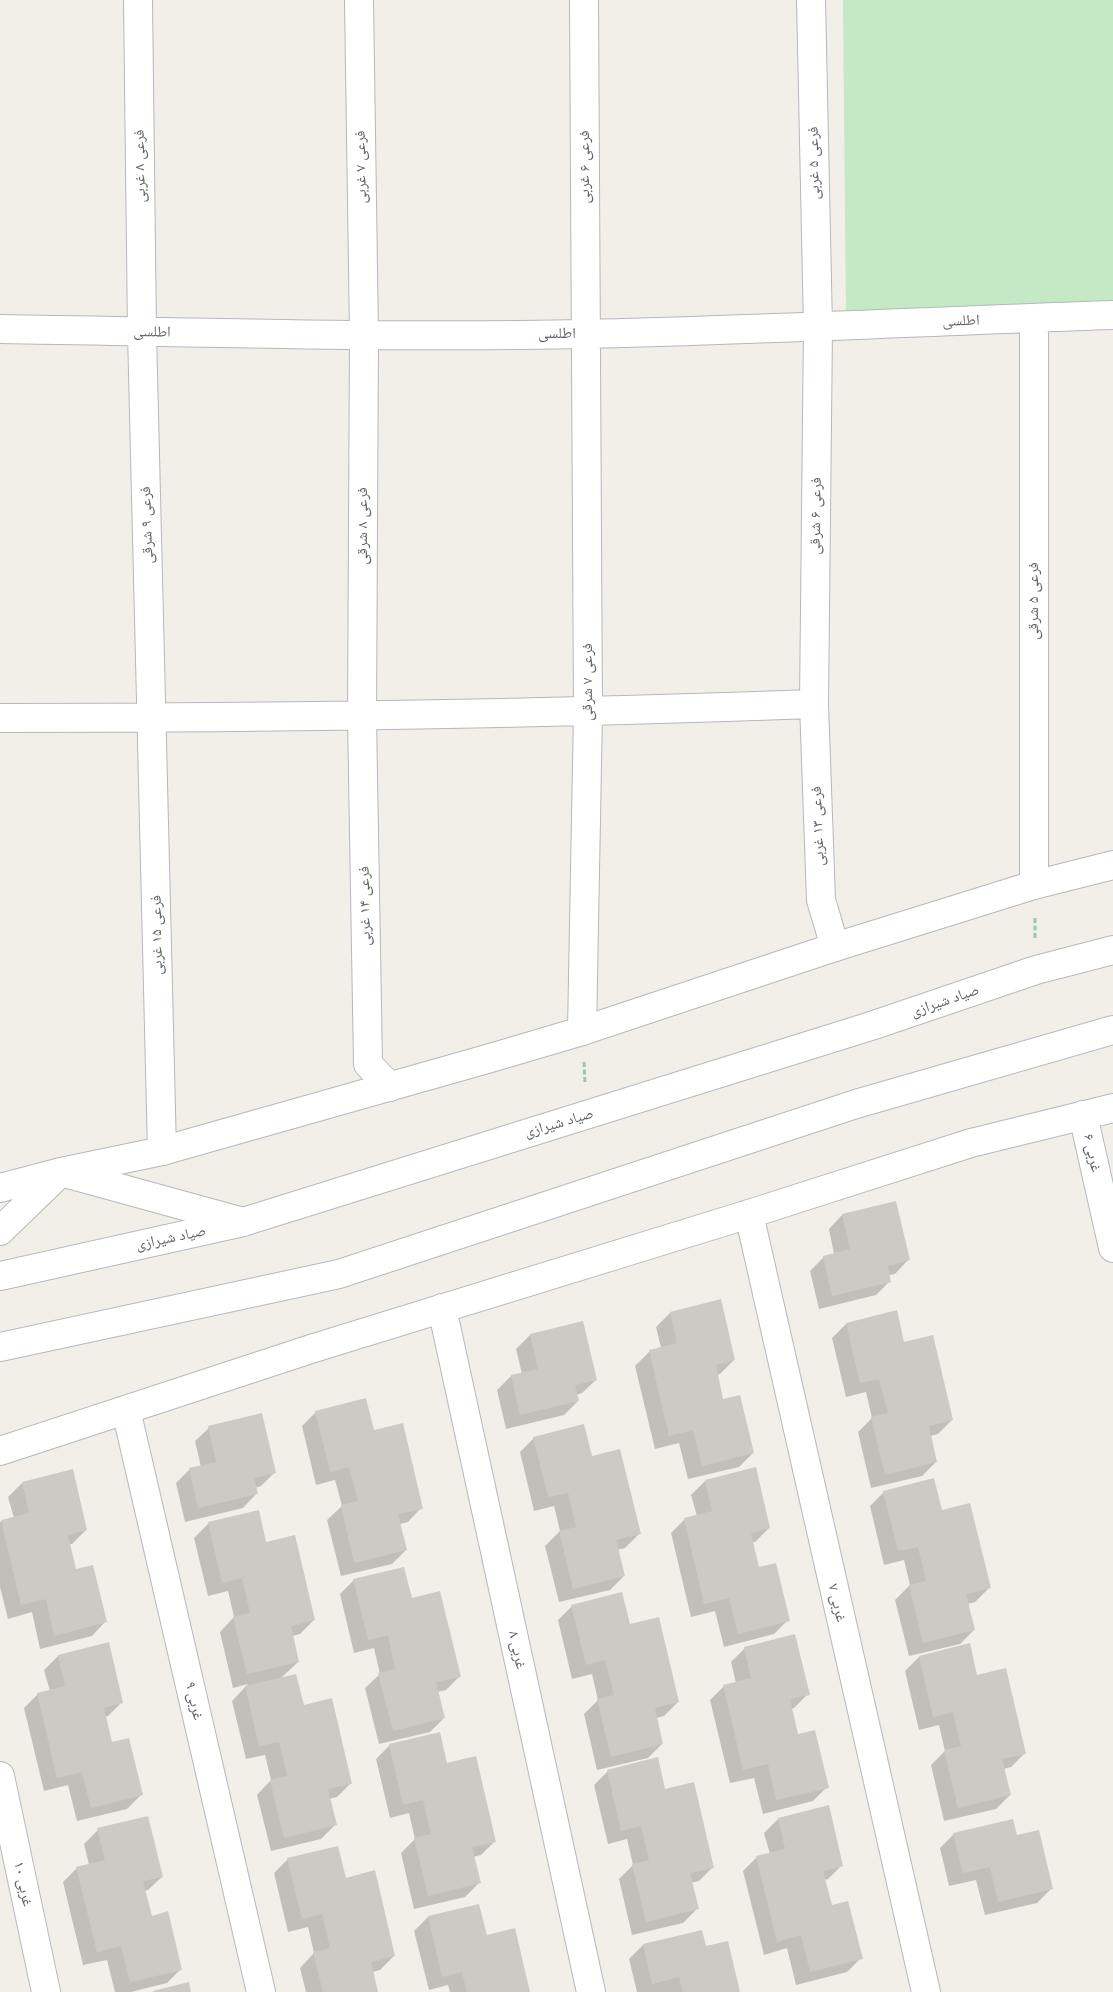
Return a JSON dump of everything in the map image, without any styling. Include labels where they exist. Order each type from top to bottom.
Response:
[{"type":"street","name":"فرعی ۸ غربی","points":[[138,0],[142,332]]},
{"type":"street","name":"فرعی ۷ غربی","points":[[359,0],[364,335]]},
{"type":"street","name":"فرعی ۶ غربی","points":[[584,0],[585,334]]},
{"type":"street","name":"فرعی ۵ غربی","points":[[810,0],[818,327]]},
{"type":"street","name":"اطلسی","points":[[0,329],[364,335],[585,334],[1113,315]]},
{"type":"street","name":"فرعی ۵ شرقی","points":[[1034,318],[1034,885]]},
{"type":"street","name":"فرعی ۶ شرقی","points":[[814,704],[818,327]]},
{"type":"street","name":"فرعی ۹ شرقی","points":[[142,332],[152,718]]},
{"type":"street","name":"فرعی ۷ شرقی","points":[[582,1031],[588,712],[585,334]]},
{"type":"street","name":"فرعی ۸ شرقی","points":[[362,717],[364,335]]},
{"type":"street","points":[[0,718],[362,717],[814,704]]},
{"type":"street","name":"فرعی ۱۳ غربی","points":[[814,704],[821,900],[834,946]]},
{"type":"street","name":"فرعی ۱۴ غربی","points":[[362,717],[368,1064],[390,1088]]},
{"type":"street","name":"فرعی ۱۵ غربی","points":[[152,718],[162,1151]]},
{"type":"street","points":[[0,1188],[61,1172],[162,1151],[390,1088],[582,1031],[834,946],[1034,885],[1113,865]]},
{"type":"street","name":"صیاد شیرازی","points":[[0,1276],[243,1222],[513,1136],[586,1116],[871,1026],[1036,970],[1113,950]]},
{"type":"street","points":[[0,1347],[339,1274],[856,1104],[1113,1030]]},
{"type":"street","points":[[0,1451],[314,1348],[749,1214],[970,1143],[1113,1108]]},
{"type":"street","name":"۶ غربی","points":[[1083,1116],[1113,1248]]},
{"type":"street","points":[[61,1172],[243,1222]]},
{"type":"street","points":[[0,1231],[61,1172]]},
{"type":"street","name":"۷ غربی","points":[[749,1214],[926,1992]]},
{"type":"street","name":"۸ غربی","points":[[442,1308],[591,1992]]},
{"type":"street","name":"۹ غربی","points":[[126,1410],[261,1992]]},
{"type":"street","name":"۱۰ غربی","points":[[0,1776],[46,1992]]},
{"type":"path","points":[[1034,885],[1036,970]]},
{"type":"path","points":[[582,1031],[586,1116]]},
{"type":"green space","points":[[843,0],[1113,0],[1113,317],[846,319]]},
{"type":"building","points":[[896,1201],[910,1260],[888,1266],[891,1282],[832,1296],[823,1256],[850,1249],[842,1214]]},
{"type":"building","points":[[721,1299],[735,1360],[716,1365],[723,1399],[740,1395],[754,1453],[702,1466],[693,1430],[669,1436],[649,1350],[677,1343],[670,1312]]},
{"type":"building","points":[[897,1310],[904,1342],[933,1335],[953,1420],[929,1426],[937,1462],[885,1475],[871,1417],[888,1413],[879,1379],[860,1383],[846,1323]]},
{"type":"building","points":[[583,1321],[597,1380],[575,1385],[579,1401],[520,1415],[511,1375],[538,1369],[530,1334]]},
{"type":"building","points":[[366,1398],[374,1430],[403,1423],[423,1509],[398,1514],[407,1550],[354,1563],[341,1505],[358,1501],[349,1467],[330,1472],[315,1411]]},
{"type":"building","points":[[262,1413],[276,1473],[254,1478],[258,1494],[198,1508],[189,1468],[216,1462],[208,1426]]},
{"type":"building","points":[[584,1424],[592,1456],[620,1449],[641,1534],[616,1540],[625,1576],[573,1589],[559,1531],[576,1527],[568,1493],[548,1497],[533,1437]]},
{"type":"building","points":[[756,1467],[770,1528],[751,1533],[759,1567],[776,1563],[790,1621],[738,1634],[729,1598],[704,1604],[684,1518],[712,1511],[705,1480]]},
{"type":"building","points":[[73,1469],[87,1530],[68,1535],[76,1569],[93,1565],[107,1622],[54,1636],[46,1599],[21,1605],[1,1520],[29,1513],[22,1482]]},
{"type":"building","points":[[934,1478],[942,1510],[970,1503],[991,1588],[966,1594],[975,1630],[923,1643],[909,1585],[926,1581],[918,1547],[898,1551],[883,1491]]},
{"type":"building","points":[[259,1510],[266,1542],[295,1535],[315,1620],[291,1626],[299,1662],[247,1674],[233,1617],[250,1613],[242,1578],[222,1583],[208,1522]]},
{"type":"building","points":[[404,1567],[412,1598],[440,1591],[461,1677],[436,1682],[445,1718],[393,1731],[378,1673],[395,1669],[388,1635],[368,1640],[353,1579]]},
{"type":"building","points":[[622,1592],[630,1624],[659,1617],[679,1702],[655,1708],[663,1744],[611,1757],[597,1699],[614,1695],[605,1660],[586,1665],[571,1605]]},
{"type":"building","points":[[795,1634],[810,1695],[790,1699],[798,1734],[815,1730],[829,1788],[776,1800],[768,1764],[743,1770],[723,1685],[751,1678],[744,1647]]},
{"type":"building","points":[[109,1642],[123,1703],[104,1708],[112,1742],[129,1738],[143,1795],[91,1808],[82,1772],[57,1778],[37,1693],[65,1686],[58,1655]]},
{"type":"building","points":[[970,1643],[977,1675],[1006,1668],[1026,1754],[1002,1759],[1011,1795],[958,1808],[944,1750],[961,1746],[953,1712],[933,1717],[919,1656]]},
{"type":"building","points":[[296,1674],[304,1705],[332,1698],[352,1784],[328,1789],[337,1825],[284,1838],[270,1780],[287,1776],[279,1742],[259,1746],[245,1686]]},
{"type":"building","points":[[440,1732],[447,1763],[476,1756],[496,1842],[472,1847],[481,1883],[428,1896],[414,1838],[431,1834],[423,1800],[403,1805],[389,1744]]},
{"type":"building","points":[[658,1757],[665,1789],[694,1782],[714,1868],[690,1873],[699,1909],[646,1922],[632,1864],[649,1860],[641,1826],[621,1831],[607,1770]]},
{"type":"building","points":[[829,1805],[843,1866],[823,1871],[832,1905],[848,1901],[863,1959],[810,1972],[801,1935],[777,1942],[756,1856],[785,1849],[778,1818]]},
{"type":"building","points":[[148,1816],[163,1877],[143,1881],[152,1916],[168,1911],[182,1970],[130,1982],[121,1946],[97,1952],[76,1867],[105,1860],[97,1828]]},
{"type":"building","points":[[1013,1819],[1017,1835],[1039,1830],[1053,1889],[998,1902],[990,1867],[963,1873],[953,1833]]},
{"type":"building","points":[[338,1846],[346,1878],[375,1870],[395,1956],[371,1962],[378,1992],[323,1992],[313,1952],[330,1948],[322,1914],[302,1919],[287,1858]]},
{"type":"building","points":[[479,1904],[487,1935],[515,1928],[530,1992],[467,1992],[462,1972],[442,1977],[428,1916]]},
{"type":"building","points":[[702,1930],[706,1946],[728,1941],[740,1992],[683,1992],[679,1977],[652,1984],[643,1944]]},
{"type":"building","points":[[189,1982],[191,1992],[153,1992],[153,1991]]}]
